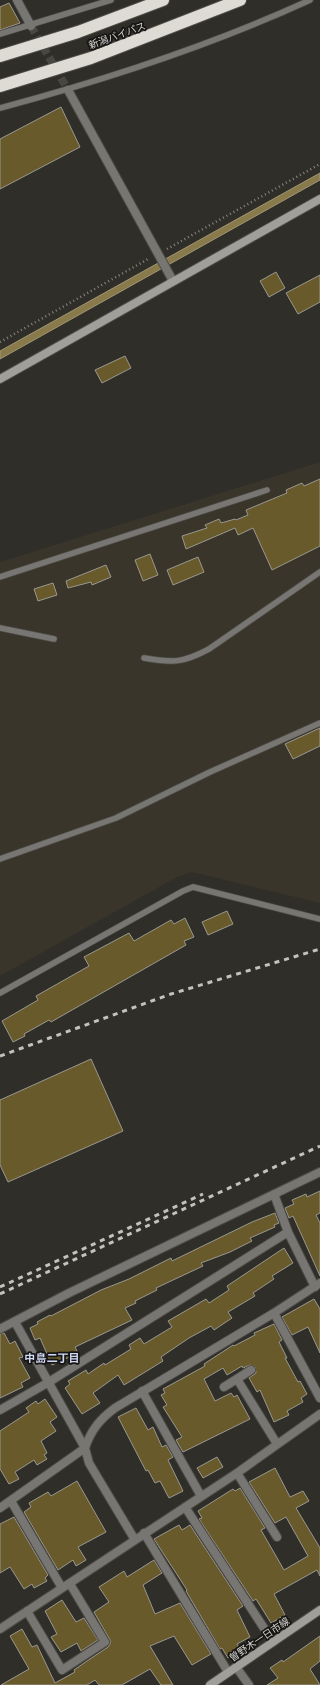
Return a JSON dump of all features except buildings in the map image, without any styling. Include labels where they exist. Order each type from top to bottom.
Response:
[{"type":"highway","name":"新潟バイパス","points":[[0,56],[78,32],[162,0]]},
{"type":"highway","name":"新潟バイパス","points":[[0,86],[91,58],[240,0]]},
{"type":"street","points":[[17,0],[31,26]]},
{"type":"street","points":[[68,90],[173,281]]},
{"type":"street","points":[[0,379],[320,199]]},
{"type":"street","points":[[0,1329],[76,1290],[320,1172]]},
{"type":"street","points":[[0,1508],[85,1448],[89,1435],[104,1416],[142,1391],[274,1313],[317,1285],[288,1232],[274,1194]]},
{"type":"street","points":[[0,1410],[50,1382],[288,1232]]},
{"type":"street","points":[[274,1313],[320,1398]]},
{"type":"street","points":[[15,1322],[50,1382],[85,1448],[89,1463],[135,1540]]},
{"type":"street","points":[[224,1387],[252,1370]]},
{"type":"street","points":[[237,1379],[277,1444]]},
{"type":"street","points":[[142,1391],[201,1496]]},
{"type":"street","points":[[0,1628],[237,1473],[320,1414]]},
{"type":"street","points":[[237,1473],[277,1537]]},
{"type":"street","points":[[11,1501],[66,1586],[105,1642],[62,1670],[27,1611]]},
{"type":"street","points":[[185,1507],[273,1642]]},
{"type":"street","points":[[144,1533],[228,1672]]},
{"type":"street","name":"曽野木一日市線","points":[[210,1685],[320,1610]]},
{"type":"street","points":[[236,1667],[249,1685]]},
{"type":"lane","points":[[0,34],[31,26],[111,0]]},
{"type":"lane","points":[[0,108],[68,90],[250,27],[310,0]]},
{"type":"lane","points":[[0,577],[267,490]]},
{"type":"lane","points":[[144,658],[169,662],[197,656],[320,572]]},
{"type":"lane","points":[[0,628],[54,639]]},
{"type":"lane","points":[[0,859],[116,818],[210,772],[320,723]]},
{"type":"lane","points":[[0,992],[183,891],[193,887],[320,918]]},
{"type":"shaded area","points":[[320,173],[320,180],[0,359],[0,351]]},
{"type":"shaded area","points":[[320,462],[320,903],[192,872],[177,877],[0,976],[0,562]]},
{"type":"tunnel","points":[[31,26],[68,90]]},
{"type":"railway","points":[[0,1056],[171,994],[320,949]]},
{"type":"railway","points":[[0,1294],[320,1146]]},
{"type":"railway","points":[[0,1287],[203,1194]]},
{"type":"district","name":"中島二丁目","points":[[52,1358]]}]
